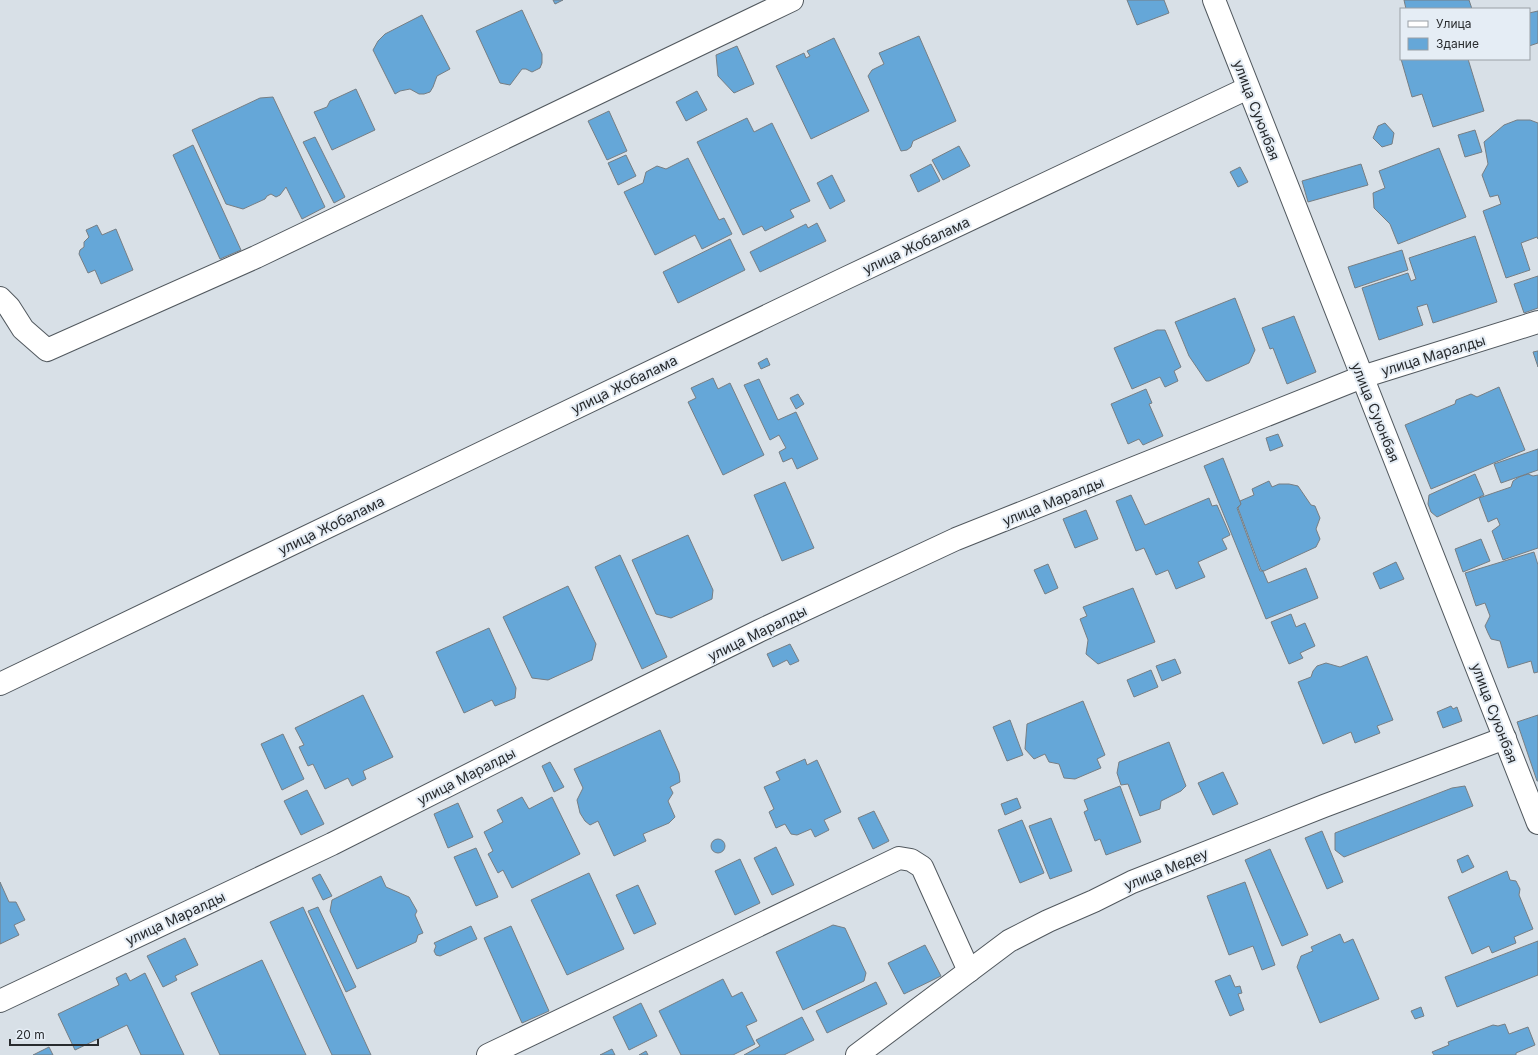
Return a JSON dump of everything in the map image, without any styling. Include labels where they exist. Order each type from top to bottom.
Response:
[{"type":"street","points":[[0,298],[9,307],[23,329],[47,350],[256,257],[792,0]]},
{"type":"street","name":"улица Суюнбая","points":[[1214,0],[1505,738],[1536,810]]},
{"type":"street","name":"улица Жобалама","points":[[0,684],[824,288],[1248,88]]},
{"type":"street","name":"улица Маралды","points":[[0,1001],[332,844],[548,735],[760,631],[956,539],[1362,377],[1538,322]]},
{"type":"street","name":"улица Медеу","points":[[858,1055],[1008,941],[1132,882],[1316,809],[1505,738]]},
{"type":"street","points":[[488,1055],[899,858],[912,860],[922,867],[969,971]]},
{"type":"building","points":[[553,0],[563,0],[555,4]]},
{"type":"building","points":[[1127,0],[1164,0],[1169,13],[1137,25]]},
{"type":"building","points":[[1404,0],[1469,0],[1472,8],[1406,8]]},
{"type":"building","points":[[522,10],[542,54],[542,63],[540,68],[532,72],[522,69],[510,85],[500,83],[476,31]]},
{"type":"building","points":[[1538,11],[1538,43],[1530,46],[1530,13]]},
{"type":"building","points":[[422,15],[450,69],[437,76],[430,92],[419,94],[410,89],[400,91],[395,94],[373,50],[378,41],[385,34]]},
{"type":"building","points":[[919,36],[956,121],[913,141],[911,147],[907,150],[901,151],[868,76],[872,70],[884,64],[879,53]]},
{"type":"building","points":[[834,38],[869,111],[811,139],[776,66],[804,53],[806,58],[810,56],[807,51]]},
{"type":"building","points":[[737,46],[754,84],[734,93],[718,76],[716,55]]},
{"type":"building","points":[[1401,60],[1468,60],[1484,111],[1433,127],[1422,94],[1412,97]]},
{"type":"building","points":[[356,89],[375,130],[332,150],[314,112],[327,107],[330,101]]},
{"type":"building","points":[[697,91],[707,110],[686,121],[676,102]]},
{"type":"building","points":[[273,97],[325,207],[302,219],[286,187],[280,195],[276,197],[271,194],[265,199],[243,209],[226,204],[192,130],[260,98]]},
{"type":"building","points":[[609,111],[627,151],[607,160],[588,121]]},
{"type":"building","points":[[747,118],[754,132],[772,123],[810,201],[790,210],[794,217],[765,231],[762,226],[743,235],[697,142]]},
{"type":"building","points":[[1517,120],[1530,120],[1538,123],[1538,239],[1537,237],[1521,243],[1530,270],[1506,278],[1483,211],[1501,204],[1498,195],[1490,197],[1482,175],[1488,164],[1484,142],[1504,125]]},
{"type":"building","points":[[1385,123],[1394,133],[1392,144],[1382,147],[1373,138],[1378,126]]},
{"type":"building","points":[[1475,130],[1482,152],[1465,157],[1458,135]]},
{"type":"building","points":[[315,137],[345,197],[334,203],[303,142]]},
{"type":"building","points":[[193,145],[241,250],[220,259],[173,155]]},
{"type":"building","points":[[959,146],[970,166],[943,180],[932,160]]},
{"type":"building","points":[[1439,148],[1466,217],[1398,244],[1390,224],[1374,208],[1373,193],[1385,188],[1379,171]]},
{"type":"building","points":[[626,155],[636,176],[618,185],[608,163]]},
{"type":"building","points":[[688,158],[719,220],[724,218],[732,234],[702,249],[695,235],[655,255],[624,192],[643,183],[646,172],[657,166],[666,169]]},
{"type":"building","points":[[931,164],[940,181],[918,192],[910,175]]},
{"type":"building","points":[[1361,164],[1368,185],[1308,202],[1302,181]]},
{"type":"building","points":[[1240,167],[1248,182],[1238,187],[1230,172]]},
{"type":"building","points":[[832,175],[845,201],[830,209],[817,183]]},
{"type":"building","points":[[817,223],[826,241],[760,272],[750,252],[806,224],[808,228]]},
{"type":"building","points":[[97,225],[102,235],[116,229],[133,270],[101,284],[95,270],[88,273],[79,254],[80,250],[84,247],[84,242],[89,237],[86,230]]},
{"type":"building","points":[[1475,236],[1497,302],[1433,323],[1427,304],[1417,307],[1423,325],[1379,340],[1362,288],[1408,273],[1411,281],[1416,279],[1409,258]]},
{"type":"building","points":[[730,239],[745,270],[678,303],[663,272]]},
{"type":"building","points":[[1402,250],[1408,270],[1355,288],[1348,267]]},
{"type":"building","points":[[1538,276],[1538,308],[1524,313],[1514,284]]},
{"type":"building","points":[[1235,298],[1255,350],[1249,363],[1206,381],[1189,356],[1175,322]]},
{"type":"building","points":[[1294,316],[1316,372],[1287,384],[1273,348],[1270,349],[1262,328]]},
{"type":"building","points":[[1157,330],[1165,330],[1181,367],[1174,371],[1178,381],[1165,387],[1160,377],[1132,389],[1114,348]]},
{"type":"building","points":[[1538,351],[1538,367],[1533,352]]},
{"type":"building","points":[[767,358],[770,365],[761,369],[758,363]]},
{"type":"building","points":[[713,378],[718,389],[730,383],[764,455],[723,475],[688,402],[696,398],[691,388]]},
{"type":"building","points":[[759,379],[778,420],[796,412],[818,459],[797,469],[792,458],[783,462],[779,452],[786,448],[779,435],[770,440],[744,385]]},
{"type":"building","points":[[1499,387],[1525,450],[1431,489],[1405,425],[1455,404],[1456,400],[1471,394],[1477,397]]},
{"type":"building","points":[[1146,389],[1152,403],[1149,404],[1163,436],[1143,445],[1139,439],[1128,444],[1111,404]]},
{"type":"building","points":[[798,394],[804,404],[796,409],[790,398]]},
{"type":"building","points":[[1278,434],[1283,446],[1270,451],[1266,438]]},
{"type":"building","points":[[1538,449],[1538,470],[1501,483],[1494,464]]},
{"type":"building","points":[[1223,458],[1241,504],[1237,508],[1260,571],[1263,571],[1268,583],[1306,568],[1318,598],[1266,619],[1204,466]]},
{"type":"building","points":[[1475,474],[1484,495],[1437,517],[1431,512],[1428,504],[1429,495]]},
{"type":"building","points":[[1528,474],[1533,476],[1538,475],[1538,548],[1503,560],[1492,531],[1500,525],[1497,518],[1488,522],[1479,498],[1511,487],[1513,481]]},
{"type":"building","points":[[1269,481],[1272,487],[1279,484],[1298,486],[1311,505],[1315,506],[1320,518],[1316,529],[1320,539],[1316,547],[1264,571],[1261,570],[1238,508],[1241,504],[1240,501],[1254,495],[1252,489]]},
{"type":"building","points":[[785,482],[814,548],[782,561],[754,495]]},
{"type":"building","points":[[1131,495],[1145,525],[1209,498],[1212,506],[1217,505],[1230,535],[1222,539],[1227,549],[1198,562],[1205,577],[1176,589],[1168,570],[1156,575],[1144,548],[1136,551],[1116,501]]},
{"type":"building","points":[[1086,510],[1098,539],[1075,548],[1063,519]]},
{"type":"building","points":[[688,535],[713,590],[712,599],[671,618],[656,614],[632,560]]},
{"type":"building","points":[[1481,539],[1490,561],[1463,572],[1455,549]]},
{"type":"building","points":[[1534,552],[1538,565],[1538,672],[1534,673],[1531,661],[1508,668],[1500,641],[1491,639],[1485,626],[1490,616],[1485,603],[1476,606],[1465,573]]},
{"type":"building","points":[[620,555],[667,657],[642,669],[595,567]]},
{"type":"building","points":[[1396,562],[1404,579],[1380,589],[1373,573]]},
{"type":"building","points":[[1048,564],[1058,588],[1045,594],[1034,570]]},
{"type":"building","points":[[568,586],[596,644],[592,660],[548,680],[532,678],[503,617]]},
{"type":"building","points":[[1133,588],[1155,642],[1098,664],[1086,654],[1088,640],[1080,619],[1087,616],[1083,607]]},
{"type":"building","points":[[1291,614],[1296,627],[1305,623],[1315,646],[1300,653],[1303,658],[1289,664],[1271,622]]},
{"type":"building","points":[[489,628],[516,688],[515,698],[495,706],[492,700],[464,713],[436,652]]},
{"type":"building","points":[[790,644],[799,661],[790,665],[787,660],[773,667],[767,654]]},
{"type":"building","points":[[1367,656],[1393,720],[1377,726],[1380,733],[1355,743],[1351,732],[1323,744],[1298,682],[1311,677],[1317,666],[1326,663],[1340,667]]},
{"type":"building","points":[[1175,659],[1181,673],[1162,681],[1156,666]]},
{"type":"building","points":[[1151,670],[1158,687],[1134,697],[1127,680]]},
{"type":"building","points":[[363,695],[393,757],[363,771],[366,779],[352,786],[348,778],[325,789],[313,764],[308,766],[299,747],[304,745],[295,728]]},
{"type":"building","points":[[1083,701],[1105,755],[1097,759],[1101,768],[1075,779],[1064,778],[1059,764],[1049,762],[1045,754],[1034,759],[1025,749],[1027,724]]},
{"type":"building","points":[[1451,706],[1453,709],[1457,707],[1462,721],[1443,728],[1437,712]]},
{"type":"building","points":[[1538,715],[1538,781],[1537,781],[1517,722]]},
{"type":"building","points":[[1010,720],[1023,755],[1007,761],[993,727]]},
{"type":"building","points":[[660,730],[679,773],[680,782],[670,787],[673,793],[668,801],[675,817],[669,823],[643,834],[646,841],[614,856],[598,821],[590,825],[585,821],[580,813],[577,800],[583,788],[574,769]]},
{"type":"building","points":[[283,734],[304,779],[282,790],[261,744]]},
{"type":"building","points":[[1169,742],[1186,786],[1181,791],[1161,801],[1160,809],[1140,816],[1128,784],[1121,785],[1117,773],[1119,762]]},
{"type":"building","points":[[805,759],[807,765],[817,760],[841,812],[824,820],[829,830],[815,837],[811,829],[797,835],[791,834],[785,824],[776,828],[769,812],[774,809],[764,787],[780,780],[776,772]]},
{"type":"building","points":[[550,762],[564,787],[554,792],[542,766]]},
{"type":"building","points":[[1223,772],[1238,804],[1213,815],[1198,783]]},
{"type":"building","points":[[1120,786],[1141,842],[1106,855],[1100,839],[1095,841],[1084,812],[1088,810],[1084,800]]},
{"type":"building","points":[[1465,786],[1473,806],[1344,857],[1335,850],[1335,833],[1452,788]]},
{"type":"building","points":[[307,790],[324,824],[301,835],[284,801]]},
{"type":"building","points":[[522,797],[529,809],[552,797],[580,854],[512,888],[503,870],[498,873],[488,854],[493,851],[484,832],[503,822],[497,810]]},
{"type":"building","points":[[1017,798],[1021,808],[1005,815],[1001,804]]},
{"type":"building","points":[[458,803],[473,837],[448,848],[434,814]]},
{"type":"building","points":[[874,811],[889,841],[873,849],[858,818]]},
{"type":"building","points":[[1051,818],[1072,871],[1050,879],[1029,826]]},
{"type":"building","points":[[1022,820],[1044,873],[1020,883],[998,830]]},
{"type":"building","points":[[1322,831],[1343,882],[1327,889],[1305,838]]},
{"type":"building","points":[[718,839],[723,841],[725,846],[723,851],[718,853],[713,851],[711,846],[713,841]]},
{"type":"building","points":[[776,847],[794,885],[772,895],[754,858]]},
{"type":"building","points":[[476,848],[498,897],[476,906],[454,857]]},
{"type":"building","points":[[1270,849],[1308,935],[1282,946],[1245,860]]},
{"type":"building","points":[[1468,855],[1474,867],[1462,873],[1457,860]]},
{"type":"building","points":[[740,859],[760,903],[735,915],[715,871]]},
{"type":"building","points":[[1507,871],[1510,880],[1516,881],[1520,889],[1519,895],[1533,929],[1514,937],[1516,943],[1492,953],[1489,946],[1472,954],[1448,897]]},
{"type":"building","points":[[589,873],[624,949],[567,975],[531,900]]},
{"type":"building","points":[[320,874],[332,896],[323,900],[312,878]]},
{"type":"building","points":[[381,876],[386,887],[409,897],[417,911],[415,915],[423,933],[418,935],[416,942],[357,969],[330,911],[332,900]]},
{"type":"building","points":[[0,882],[9,902],[16,902],[25,920],[14,925],[19,935],[0,944]]},
{"type":"building","points":[[1245,882],[1275,965],[1262,970],[1253,946],[1229,955],[1207,896]]},
{"type":"building","points":[[638,885],[656,924],[634,934],[616,895]]},
{"type":"building","points":[[303,907],[371,1055],[332,1055],[270,922]]},
{"type":"building","points":[[318,907],[356,987],[346,992],[308,911]]},
{"type":"building","points":[[833,925],[845,928],[866,973],[864,981],[803,1010],[776,952]]},
{"type":"building","points":[[471,926],[477,939],[440,956],[436,955],[434,951],[436,946],[434,943]]},
{"type":"building","points":[[511,926],[549,1011],[522,1023],[484,938]]},
{"type":"building","points":[[1340,934],[1344,943],[1353,939],[1379,999],[1320,1023],[1297,967],[1301,956],[1313,951],[1311,947]]},
{"type":"building","points":[[185,938],[198,965],[175,976],[177,980],[163,987],[147,956]]},
{"type":"building","points":[[1538,941],[1538,975],[1457,1007],[1445,977]]},
{"type":"building","points":[[925,945],[941,976],[904,994],[888,963]]},
{"type":"building","points":[[262,960],[306,1055],[220,1055],[191,993]]},
{"type":"building","points":[[126,973],[130,981],[145,973],[184,1055],[141,1055],[127,1025],[75,1050],[58,1014],[119,985],[116,978]]},
{"type":"building","points":[[1230,975],[1235,987],[1240,986],[1242,993],[1238,994],[1244,1010],[1230,1016],[1215,981]]},
{"type":"building","points":[[723,979],[732,997],[742,992],[757,1021],[746,1026],[755,1044],[733,1055],[681,1055],[659,1011]]},
{"type":"building","points":[[876,982],[887,1004],[827,1033],[816,1011]]},
{"type":"building","points":[[641,1003],[657,1036],[629,1050],[613,1017]]},
{"type":"building","points":[[1421,1007],[1424,1016],[1415,1019],[1411,1011]]},
{"type":"building","points":[[802,1017],[814,1040],[784,1055],[744,1055],[760,1046],[756,1040]]},
{"type":"building","points":[[1505,1024],[1509,1034],[1528,1027],[1535,1045],[1516,1053],[1516,1055],[1434,1055],[1432,1052],[1449,1045],[1448,1042],[1493,1025],[1498,1026]]},
{"type":"building","points":[[49,1047],[53,1055],[33,1055]]},
{"type":"building","points":[[612,1049],[615,1055],[600,1055]]},
{"type":"building","points":[[646,1051],[648,1055],[639,1055]]}]
